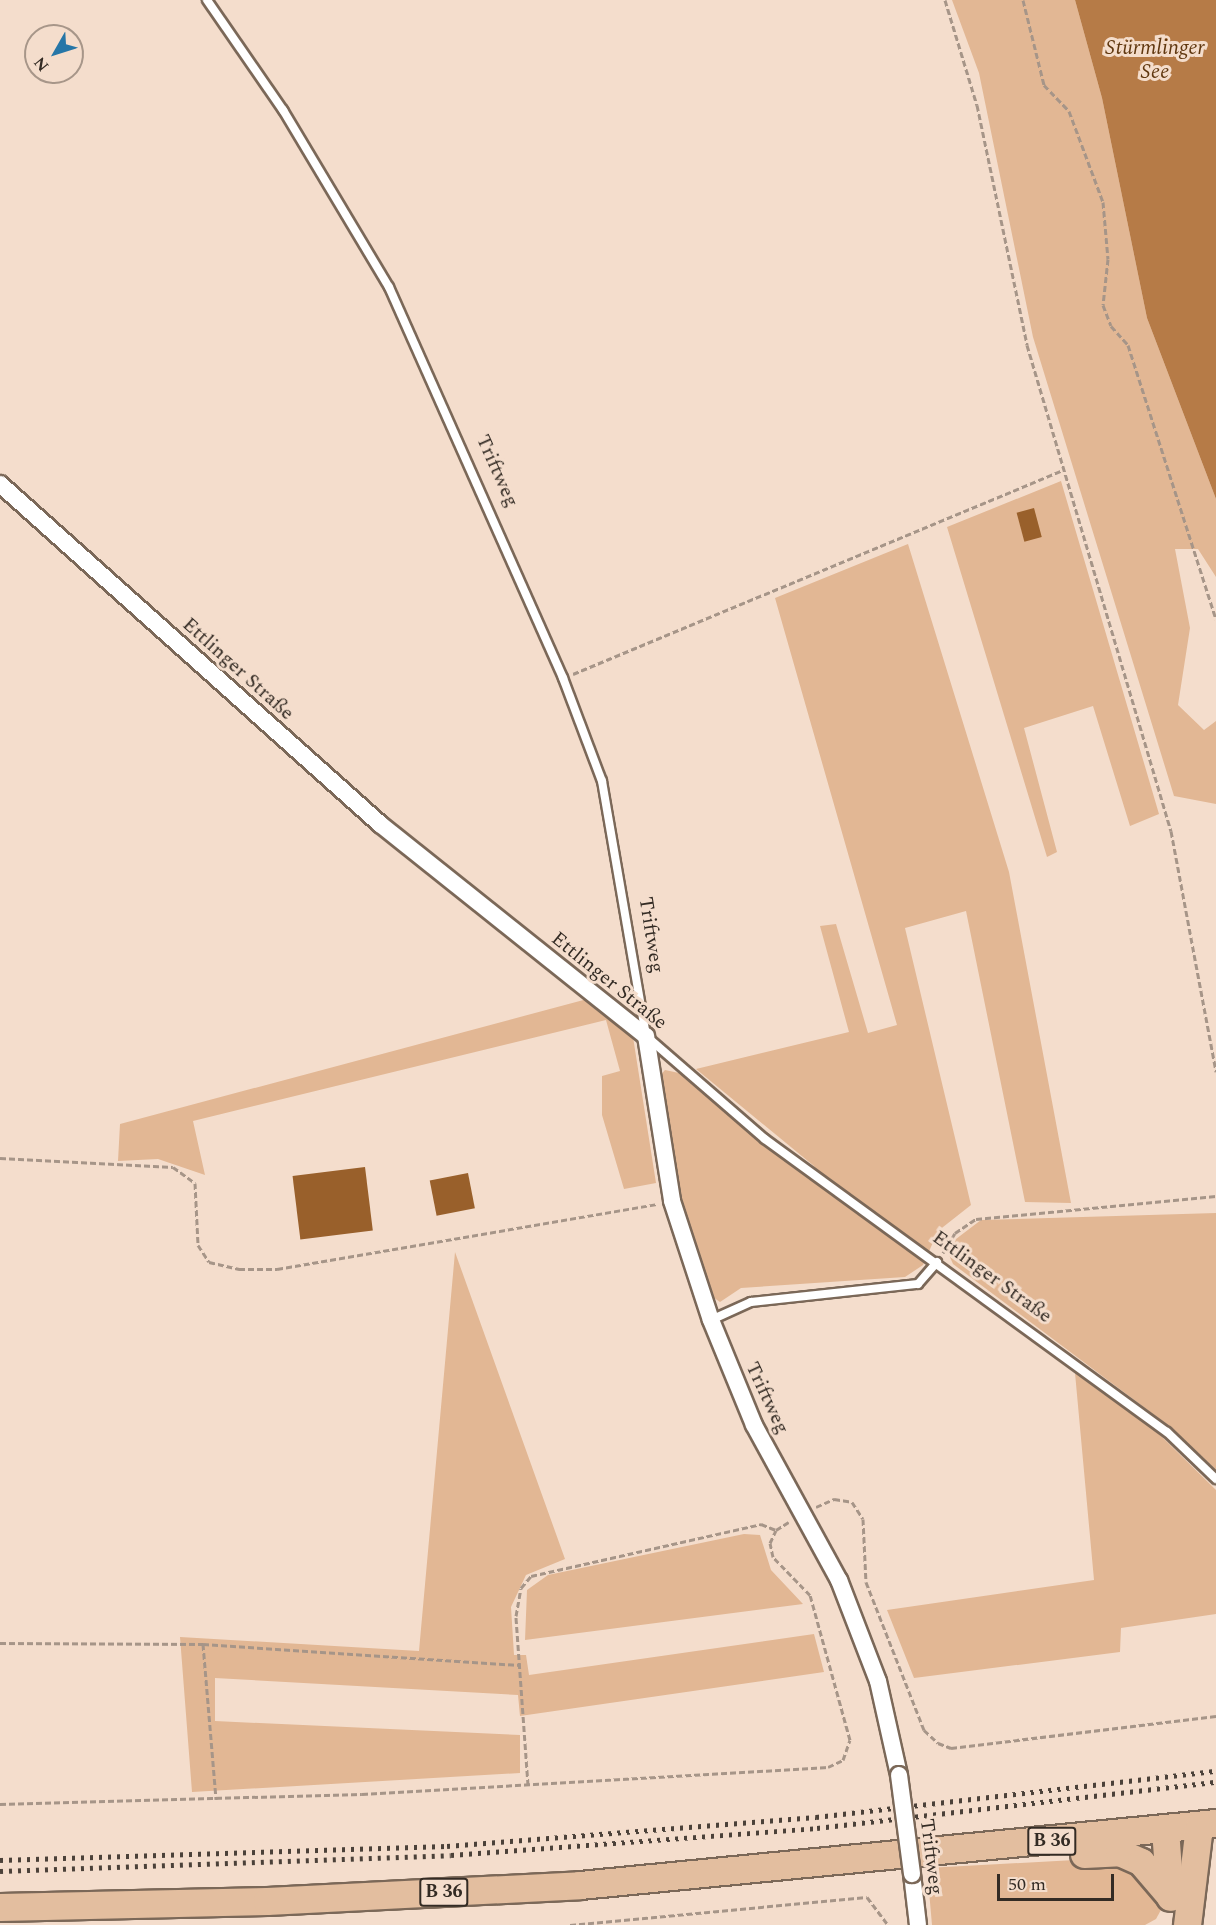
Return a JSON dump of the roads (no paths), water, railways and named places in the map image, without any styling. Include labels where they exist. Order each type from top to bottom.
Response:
[{"type":"main road","name":"B 36","points":[[0,1907],[267,1901],[580,1885],[1208,1825]]},
{"type":"main road","points":[[1186,1925],[1208,1825]]},
{"type":"main road","points":[[1165,1829],[1170,1896],[1176,1925]]},
{"type":"main road","points":[[1034,1843],[1074,1854],[1119,1852],[1141,1862],[1170,1896]]},
{"type":"street","name":"Ettlinger Straße","points":[[0,484],[380,824],[646,1036]]},
{"type":"street","name":"Triftweg","points":[[646,1036],[672,1202],[711,1320],[754,1425],[804,1512],[869,1654],[899,1775],[918,1925]]},
{"type":"lane","name":"Triftweg","points":[[207,0],[283,110],[389,287],[563,678],[602,781],[646,1036]]},
{"type":"lane","name":"Ettlinger Straße","points":[[646,1036],[765,1139],[937,1262],[1167,1432],[1216,1479]]},
{"type":"lane","points":[[711,1320],[751,1302],[918,1284],[937,1262]]},
{"type":"water","name":"Stürmlinger See","points":[[1075,0],[1216,0],[1216,499],[1147,318],[1102,98]]},
{"type":"railway","points":[[0,1860],[447,1846],[816,1817],[1216,1771]]},
{"type":"railway","points":[[0,1871],[451,1855],[817,1828],[1216,1782]]}]
